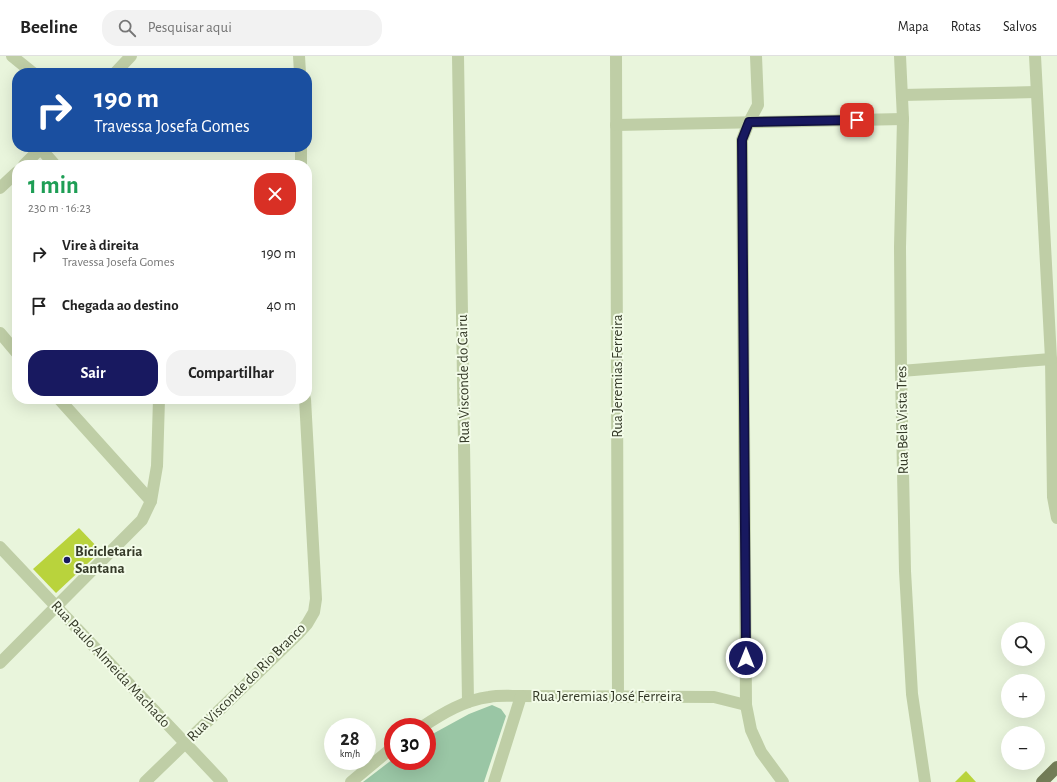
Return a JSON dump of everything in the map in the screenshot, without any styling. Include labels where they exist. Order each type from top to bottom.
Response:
[{"type":"main road","points":[[1042,782],[1057,767]]},
{"type":"street","points":[[12,56],[26,68]]},
{"type":"street","points":[[119,68],[131,56]]},
{"type":"street","points":[[299,56],[300,68]]},
{"type":"street","name":"Rua Visconde do Cairu","points":[[458,56],[468,702]]},
{"type":"street","name":"Rua Jeremias Ferreira","points":[[616,56],[618,697]]},
{"type":"street","points":[[756,56],[758,105],[742,140],[746,705],[751,730],[761,752],[783,782]]},
{"type":"street","name":"Rua Bela Vista Tres","points":[[900,56],[903,119],[900,247],[905,571],[912,694],[925,782]]},
{"type":"street","points":[[1035,56],[1036,92],[1052,281],[1050,359],[1053,497],[1057,518]]},
{"type":"street","points":[[902,96],[1036,92]]},
{"type":"street","points":[[616,125],[903,119]]},
{"type":"street","points":[[29,160],[38,152]]},
{"type":"street","points":[[45,152],[51,160]]},
{"type":"street","points":[[0,188],[12,177]]},
{"type":"street","points":[[0,334],[12,347]]},
{"type":"street","points":[[901,371],[1050,359]]},
{"type":"street","points":[[64,404],[151,501]]},
{"type":"street","points":[[0,663],[142,520],[151,501],[157,466],[159,404]]},
{"type":"street","name":"Rua Visconde do Rio Branco","points":[[145,782],[298,634],[307,624],[314,612],[316,599],[305,404]]},
{"type":"street","name":"Rua Paulo Almeida Machado","points":[[0,547],[222,782]]},
{"type":"street","points":[[494,782],[520,696]]},
{"type":"street","name":"Rua Jeremias José Ferreira","points":[[435,718],[468,702],[490,697],[714,697],[746,705]]},
{"type":"street","points":[[351,782],[384,754]]},
{"type":"green space","points":[[492,705],[501,709],[506,716],[484,782],[363,782],[384,766],[384,770],[436,770],[436,732],[469,714]]},
{"type":"building","name":"Bicicletaria Santana","points":[[79,528],[101,551],[56,593],[33,569]]},
{"type":"building","points":[[966,771],[976,782],[955,782]]},
{"type":"place","name":"Bicicletaria Santana","points":[[67,560]]},
{"type":"route","points":[[746,658],[742,140],[749,122],[857,120]]}]
